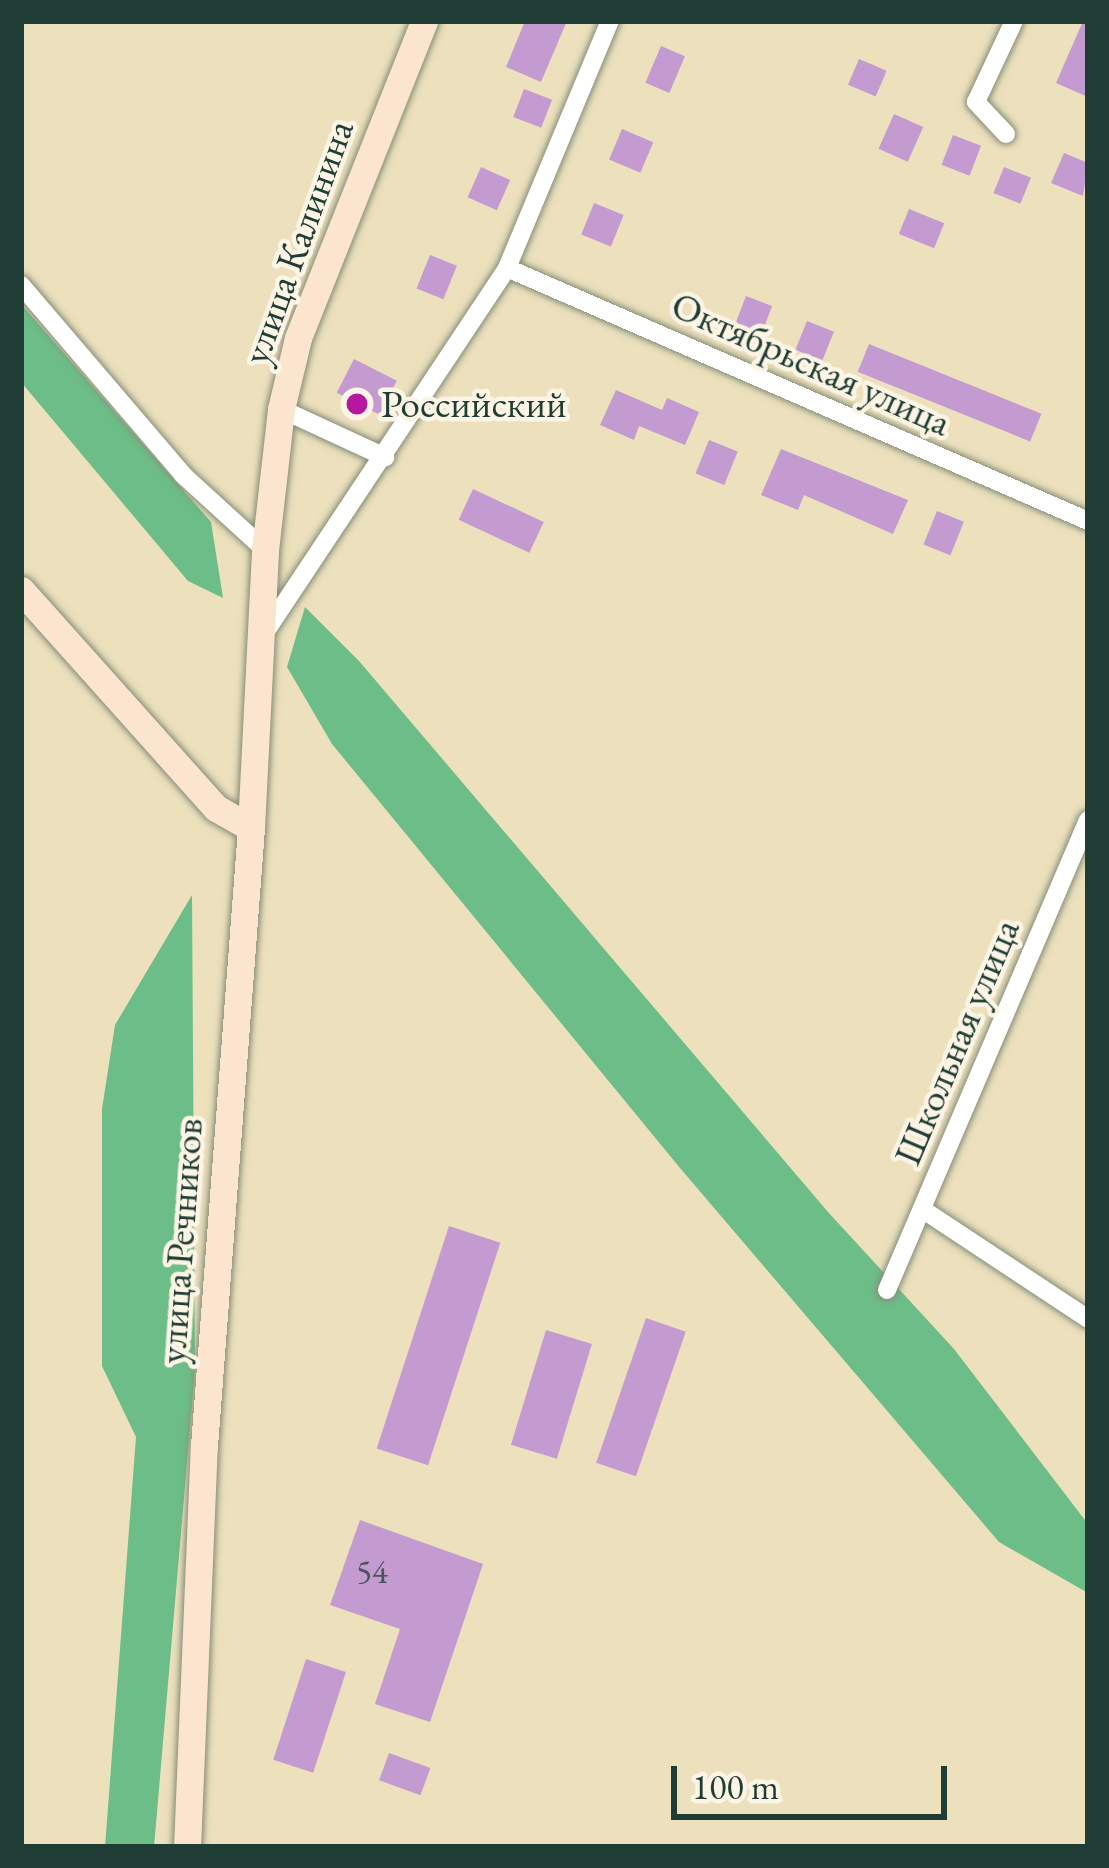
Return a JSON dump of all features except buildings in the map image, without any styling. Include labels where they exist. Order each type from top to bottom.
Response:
[{"type":"street","name":"улица Калинина","points":[[260,640],[280,409],[298,338],[424,21]]},
{"type":"street","points":[[260,640],[386,457],[507,268],[610,21]]},
{"type":"street","points":[[1006,134],[976,102],[1014,21]]},
{"type":"street","name":"Октябрьская улица","points":[[507,268],[1088,521]]},
{"type":"street","points":[[21,284],[183,476],[265,550]]},
{"type":"street","points":[[280,409],[386,457]]},
{"type":"street","points":[[21,590],[216,808],[251,828]]},
{"type":"street","name":"улица Речников","points":[[187,1847],[204,1446],[251,828],[260,640]]},
{"type":"street","name":"Школьная улица","points":[[887,1290],[1088,820]]},
{"type":"street","points":[[922,1209],[1088,1319]]},
{"type":"green space","points":[[21,304],[211,522],[223,598],[188,581],[21,382]]},
{"type":"green space","points":[[305,607],[359,661],[828,1212],[954,1349],[1088,1524],[1088,1593],[999,1542],[680,1168],[332,744],[287,667]]},
{"type":"green space","points":[[192,895],[195,1370],[154,1847],[105,1847],[136,1437],[102,1366],[102,1109],[115,1025]]},
{"type":"place","name":"Российский","points":[[357,404]]}]
